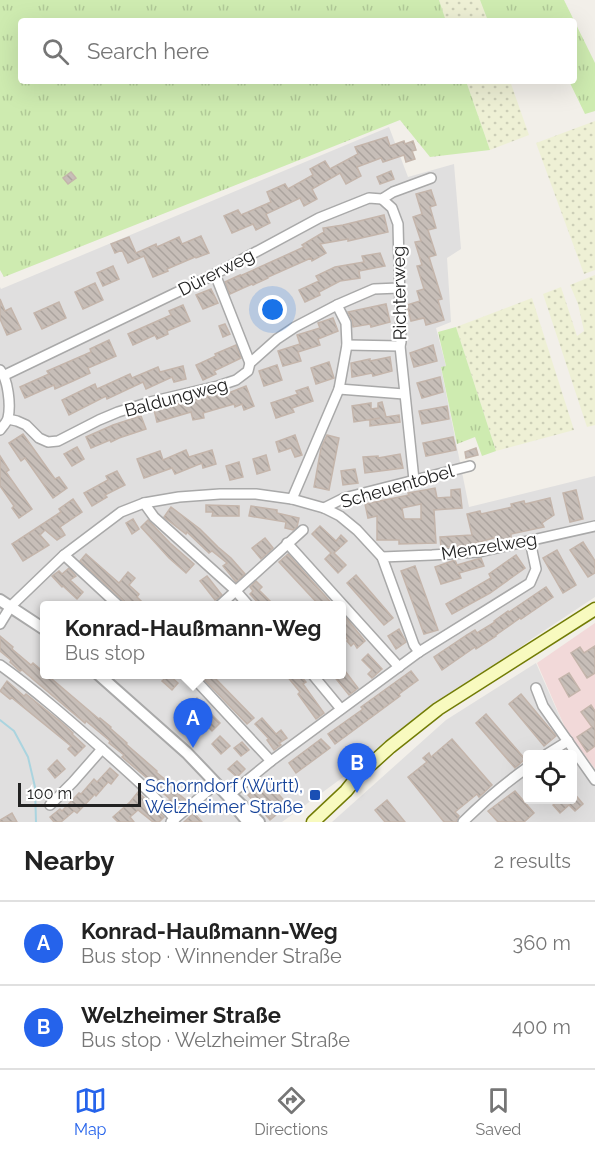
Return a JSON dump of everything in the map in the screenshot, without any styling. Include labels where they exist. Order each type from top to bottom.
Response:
[{"type":"main road","points":[[313,822],[390,747],[438,709],[595,609]]},
{"type":"main road","points":[[302,822],[343,785],[358,776]]},
{"type":"street","name":"Dürerweg","points":[[2,372],[215,273],[319,218],[369,198],[382,199],[393,192],[431,178]]},
{"type":"street","name":"Richterweg","points":[[382,199],[392,208],[398,224],[400,346],[414,480]]},
{"type":"street","points":[[215,273],[250,363]]},
{"type":"street","name":"Baldungweg","points":[[8,419],[26,425],[39,438],[48,442],[58,441],[118,412],[236,380],[248,371],[250,363],[294,327],[374,289],[399,288]]},
{"type":"street","points":[[292,500],[339,389],[347,345],[345,323],[337,305]]},
{"type":"street","points":[[347,345],[400,346]]},
{"type":"street","points":[[0,430],[8,419],[8,400],[2,372]]},
{"type":"street","points":[[339,389],[404,394]]},
{"type":"street","name":"Scheuentobel","points":[[324,508],[344,498],[470,466]]},
{"type":"street","points":[[0,624],[11,606],[64,555],[122,512],[144,503],[179,497],[256,494],[324,508],[340,516],[357,530],[381,557],[414,645],[419,652]]},
{"type":"street","points":[[144,503],[154,517],[245,601]]},
{"type":"street","name":"Menzelweg","points":[[381,557],[479,552],[595,526]]},
{"type":"street","points":[[224,601],[303,530]]},
{"type":"street","points":[[228,795],[419,652],[530,583],[536,569],[530,541]]},
{"type":"street","points":[[287,543],[339,601]]},
{"type":"street","points":[[64,555],[114,601]]},
{"type":"street","points":[[0,600],[40,626]]},
{"type":"street","points":[[346,608],[399,667]]},
{"type":"street","points":[[0,665],[64,715],[124,767],[155,797],[173,820],[216,784]]},
{"type":"street","points":[[103,679],[187,753],[228,795],[248,822]]},
{"type":"street","points":[[194,679],[271,761]]},
{"type":"street","points":[[315,679],[341,709]]},
{"type":"street","points":[[536,688],[543,706],[595,780]]},
{"type":"street","points":[[553,750],[568,741]]},
{"type":"street","points":[[50,805],[102,749]]},
{"type":"street","points":[[463,822],[506,782],[523,770]]},
{"type":"street","points":[[228,795],[236,798],[260,822]]},
{"type":"shaded area","points":[[389,127],[408,177],[454,164],[461,249],[447,258],[451,322],[436,328],[446,366],[441,368],[469,507],[595,476],[595,597],[533,638],[282,822],[0,822],[0,287],[1,289]]},
{"type":"shaded area","points":[[595,623],[595,769],[566,730],[537,663]]},
{"type":"shaded area","points":[[536,663],[566,731],[595,771],[595,822],[332,822],[446,720]]},
{"type":"green space","points":[[0,0],[439,0],[445,18],[18,18],[18,84],[467,84],[490,150],[430,157],[400,120],[4,277],[0,270]]},
{"type":"green space","points":[[439,0],[480,0],[487,18],[445,18]]},
{"type":"green space","points":[[480,0],[564,0],[573,18],[487,18]]},
{"type":"green space","points":[[577,26],[595,63],[595,111],[585,114],[570,84],[577,84]]},
{"type":"green space","points":[[467,84],[511,84],[529,135],[490,150]]},
{"type":"green space","points":[[595,121],[595,270],[584,274],[536,143]]},
{"type":"green space","points":[[595,275],[595,425],[587,427],[543,294],[561,287],[577,336],[584,331],[578,304],[570,285]]},
{"type":"green space","points":[[532,298],[574,430],[496,451],[456,327]]},
{"type":"green space","points":[[456,327],[496,451],[482,456],[475,437],[457,444],[441,367],[446,366],[438,332]]},
{"type":"building","points":[[387,137],[390,146],[404,141],[405,144],[413,141],[416,150],[412,151],[415,159],[406,162],[404,155],[383,162],[381,158],[357,167],[361,176],[346,184],[340,173],[312,189],[317,199],[304,206],[300,198],[266,214],[270,223],[256,230],[253,224],[232,233],[224,216],[238,210],[241,215],[271,202],[267,192],[285,184],[288,189],[313,175],[310,169],[325,161],[330,169],[358,154],[355,147]]},
{"type":"building","points":[[391,171],[394,179],[380,184],[377,177]]},
{"type":"building","points":[[71,172],[76,178],[68,184],[63,178]]},
{"type":"building","points":[[431,190],[436,205],[430,207],[436,228],[428,230],[436,255],[429,257],[442,299],[438,300],[444,320],[426,325],[424,318],[411,321],[407,305],[420,301],[417,291],[424,289],[417,266],[422,265],[415,242],[421,241],[413,217],[422,214],[416,194]]},
{"type":"building","points":[[384,215],[388,232],[348,241],[348,239],[320,244],[326,253],[312,261],[311,258],[230,294],[225,282],[304,247],[302,245],[324,232],[323,228]]},
{"type":"building","points":[[201,236],[209,253],[167,269],[168,271],[153,277],[144,256],[128,263],[122,250],[115,253],[111,244],[129,237],[136,253],[179,237],[182,244]]},
{"type":"building","points":[[380,253],[385,266],[359,271],[360,278],[340,281],[305,302],[299,290],[319,281],[316,276],[335,267],[364,262],[362,256]]},
{"type":"building","points":[[113,266],[119,279],[103,286],[97,273]]},
{"type":"building","points":[[95,283],[103,300],[83,309],[75,292]]},
{"type":"building","points":[[211,289],[218,303],[203,309],[196,295]]},
{"type":"building","points":[[278,298],[282,311],[266,316],[262,304]]},
{"type":"building","points":[[0,299],[5,311],[11,308],[21,329],[7,335],[0,319]]},
{"type":"building","points":[[59,302],[66,318],[42,329],[34,313]]},
{"type":"building","points":[[386,304],[390,322],[371,327],[370,324],[353,327],[348,312]]},
{"type":"building","points":[[183,305],[190,321],[167,331],[168,334],[157,339],[155,335],[133,345],[128,334],[171,315],[169,311]]},
{"type":"building","points":[[333,318],[338,331],[318,339],[320,345],[298,352],[301,361],[283,366],[278,351],[300,344],[297,335],[320,328],[318,323]]},
{"type":"building","points":[[225,324],[230,334],[223,337],[219,326]]},
{"type":"building","points":[[109,340],[116,356],[88,368],[90,373],[73,381],[55,389],[54,385],[25,398],[20,387],[49,374],[47,371],[91,352],[90,349]]},
{"type":"building","points":[[236,345],[241,358],[214,371],[216,374],[203,380],[196,365]]},
{"type":"building","points":[[433,345],[437,361],[414,367],[410,353]]},
{"type":"building","points":[[390,357],[392,371],[373,376],[372,373],[352,377],[351,363]]},
{"type":"building","points":[[329,362],[334,378],[316,384],[311,368]]},
{"type":"building","points":[[277,365],[282,380],[264,386],[259,371]]},
{"type":"building","points":[[183,366],[186,379],[174,382],[172,377],[146,389],[143,382],[107,399],[106,396],[69,415],[62,400],[95,384],[97,389],[130,374],[132,378],[158,367],[160,372]]},
{"type":"building","points":[[440,377],[443,392],[422,398],[417,383]]},
{"type":"building","points":[[246,386],[254,406],[244,410],[242,404],[235,407],[234,404],[203,413],[204,418],[193,420],[191,412],[157,422],[154,410],[220,393],[221,396]]},
{"type":"building","points":[[308,387],[313,401],[292,408],[294,412],[276,418],[271,403],[298,394],[296,391]]},
{"type":"building","points":[[382,402],[386,417],[399,415],[400,422],[370,426],[370,420],[380,418],[354,422],[352,406],[371,403],[371,409],[378,408],[378,403]]},
{"type":"building","points":[[447,406],[449,419],[422,424],[419,411]]},
{"type":"building","points":[[141,416],[146,429],[91,448],[86,437]]},
{"type":"building","points":[[23,434],[55,479],[59,477],[67,488],[53,498],[25,458],[21,461],[9,443]]},
{"type":"building","points":[[295,435],[302,455],[295,457],[291,448],[279,452],[276,442]]},
{"type":"building","points":[[327,435],[339,438],[329,490],[314,487],[321,448]]},
{"type":"building","points":[[453,437],[456,450],[426,456],[423,443]]},
{"type":"building","points":[[77,447],[84,459],[72,466],[64,454]]},
{"type":"building","points":[[476,448],[478,455],[466,458],[465,452]]},
{"type":"building","points":[[186,450],[189,457],[212,450],[216,464],[203,468],[202,463],[175,474],[172,468],[144,478],[137,459],[160,451],[163,460]]},
{"type":"building","points":[[400,454],[403,468],[365,473],[363,457],[378,456],[378,458]]},
{"type":"building","points":[[266,455],[270,470],[257,474],[253,459]]},
{"type":"building","points":[[0,456],[9,470],[6,472],[32,509],[19,518],[12,508],[14,506],[0,486]]},
{"type":"building","points":[[239,462],[243,477],[230,480],[226,466]]},
{"type":"building","points":[[355,469],[358,483],[343,485],[341,471]]},
{"type":"building","points":[[117,471],[125,485],[105,495],[107,497],[92,506],[84,493],[108,480],[106,476]]},
{"type":"building","points":[[435,488],[437,498],[451,497],[451,490],[460,489],[462,508],[434,510],[436,543],[399,544],[399,540],[377,540],[377,516],[368,518],[365,504],[409,495],[408,493]],"holes":[[[421,504],[421,519],[404,519],[402,508]]]},
{"type":"building","points":[[576,490],[583,519],[570,522],[563,493]]},
{"type":"building","points":[[550,498],[554,515],[542,523],[544,527],[511,534],[511,538],[498,541],[497,537],[466,546],[441,548],[440,537],[472,535],[467,514],[480,511],[481,514],[512,507],[511,504],[524,501],[525,504]]},
{"type":"building","points":[[73,499],[82,512],[60,527],[65,535],[57,540],[45,530],[40,535],[49,545],[23,561],[12,544],[61,512],[59,509]]},
{"type":"building","points":[[206,505],[239,506],[239,516],[212,516],[213,512],[206,512]]},
{"type":"building","points":[[251,506],[277,510],[277,513],[299,518],[297,527],[293,530],[285,528],[286,522],[249,516]]},
{"type":"building","points":[[171,507],[200,529],[245,574],[236,582],[223,566],[227,563],[212,551],[209,553],[187,532],[186,534],[164,517]]},
{"type":"building","points":[[133,519],[139,529],[132,534],[126,523]]},
{"type":"building","points":[[148,520],[194,564],[186,573],[141,527]]},
{"type":"building","points":[[320,526],[336,541],[341,535],[347,541],[334,553],[346,565],[338,573],[325,559],[331,553],[312,534]]},
{"type":"building","points":[[265,538],[273,548],[261,559],[252,548]]},
{"type":"building","points":[[583,542],[595,561],[595,573],[588,577],[570,550]]},
{"type":"building","points":[[557,550],[576,585],[563,593],[543,558]]},
{"type":"building","points":[[86,554],[119,583],[128,572],[135,578],[129,585],[139,594],[137,597],[141,601],[124,601],[80,561]]},
{"type":"building","points":[[288,554],[330,601],[315,601],[279,562]]},
{"type":"building","points":[[516,555],[525,568],[490,593],[452,614],[446,604],[491,578],[489,574]]},
{"type":"building","points":[[481,558],[484,566],[459,573],[461,578],[441,584],[435,567],[455,560],[457,565]]},
{"type":"building","points":[[415,566],[438,630],[424,634],[401,571]]},
{"type":"building","points":[[69,568],[76,576],[70,580],[83,592],[77,599],[52,576],[59,571],[62,574]]},
{"type":"building","points":[[356,575],[393,618],[384,625],[347,583]]},
{"type":"building","points":[[207,576],[222,595],[215,600],[200,581]]},
{"type":"building","points":[[256,581],[262,587],[259,590],[270,601],[256,601],[250,594],[253,591],[250,587]]},
{"type":"building","points":[[546,587],[553,597],[442,670],[434,657],[475,630],[477,633],[495,622]]},
{"type":"building","points":[[346,618],[365,641],[357,648],[354,643],[351,646],[348,640]]},
{"type":"building","points":[[399,629],[406,642],[396,649],[388,636]]},
{"type":"building","points":[[0,636],[31,665],[33,663],[40,669],[40,679],[52,679],[111,727],[126,744],[172,785],[170,787],[186,800],[177,808],[168,801],[170,799],[122,757],[124,755],[109,743],[110,741],[22,670],[20,671],[0,651]]},
{"type":"building","points":[[595,646],[595,673],[587,678],[571,653],[580,647],[584,653]]},
{"type":"building","points":[[368,654],[382,669],[372,678],[368,674],[372,670],[362,660]]},
{"type":"building","points":[[411,671],[418,680],[335,744],[328,734]]},
{"type":"building","points":[[346,672],[358,688],[349,695],[336,679],[346,679]]},
{"type":"building","points":[[569,673],[580,690],[569,697],[559,679]]},
{"type":"building","points":[[174,679],[178,683],[172,690],[162,681]]},
{"type":"building","points":[[204,679],[216,679],[254,718],[247,724]]},
{"type":"building","points":[[289,679],[303,679],[306,682],[303,684],[324,713],[316,719],[298,694],[300,692]]},
{"type":"building","points":[[7,681],[61,722],[85,746],[75,756],[68,749],[71,746],[12,698],[10,699],[0,691]]},
{"type":"building","points":[[521,694],[556,736],[544,746],[509,704]]},
{"type":"building","points":[[197,698],[220,723],[212,731],[197,715],[187,725],[179,717]]},
{"type":"building","points":[[591,705],[595,711],[595,746],[587,752],[577,737],[592,727],[581,712]]},
{"type":"building","points":[[486,714],[523,757],[523,761],[515,768],[476,723]]},
{"type":"building","points":[[262,718],[276,734],[281,730],[287,738],[274,750],[267,740],[269,739],[255,724]]},
{"type":"building","points":[[220,736],[230,746],[221,754],[212,744]]},
{"type":"building","points":[[321,739],[330,748],[296,773],[289,763]]},
{"type":"building","points":[[452,739],[492,785],[479,797],[477,794],[455,812],[459,816],[456,822],[444,822],[408,777],[427,762],[423,758],[429,753],[431,757]]},
{"type":"building","points":[[242,742],[249,750],[241,756],[234,748]]},
{"type":"building","points":[[57,760],[65,769],[55,778],[48,769]]},
{"type":"building","points":[[237,761],[245,769],[237,777],[228,769]]},
{"type":"building","points":[[110,768],[118,775],[111,784],[108,782],[77,813],[74,811],[61,822],[54,822],[50,817],[60,809],[62,811],[94,779],[97,782]]},
{"type":"building","points":[[265,779],[288,805],[270,820],[248,795]]},
{"type":"building","points":[[515,791],[523,800],[523,804],[526,804],[534,813],[524,822],[498,822],[488,811]]},
{"type":"building","points":[[138,792],[164,817],[159,822],[153,822],[138,810],[130,817],[134,822],[118,822],[113,817]]},
{"type":"building","points":[[577,797],[583,804],[575,811],[569,805],[560,813],[553,805],[577,804]]},
{"type":"building","points":[[387,800],[405,822],[385,822],[375,810]]},
{"type":"building","points":[[12,813],[17,822],[0,822],[0,820]]},
{"type":"building","points":[[194,813],[202,822],[184,822]]},
{"type":"waterway","points":[[0,720],[14,731],[28,757],[35,787],[36,822]]},
{"type":"place","name":"Konrad-Haußmann-Weg","points":[[193,748]]},
{"type":"place","name":"Welzheimer Straße","points":[[357,793]]},
{"type":"place","name":"Schorndorf (Württ), Welzheimer Straße","points":[[315,795]]}]
